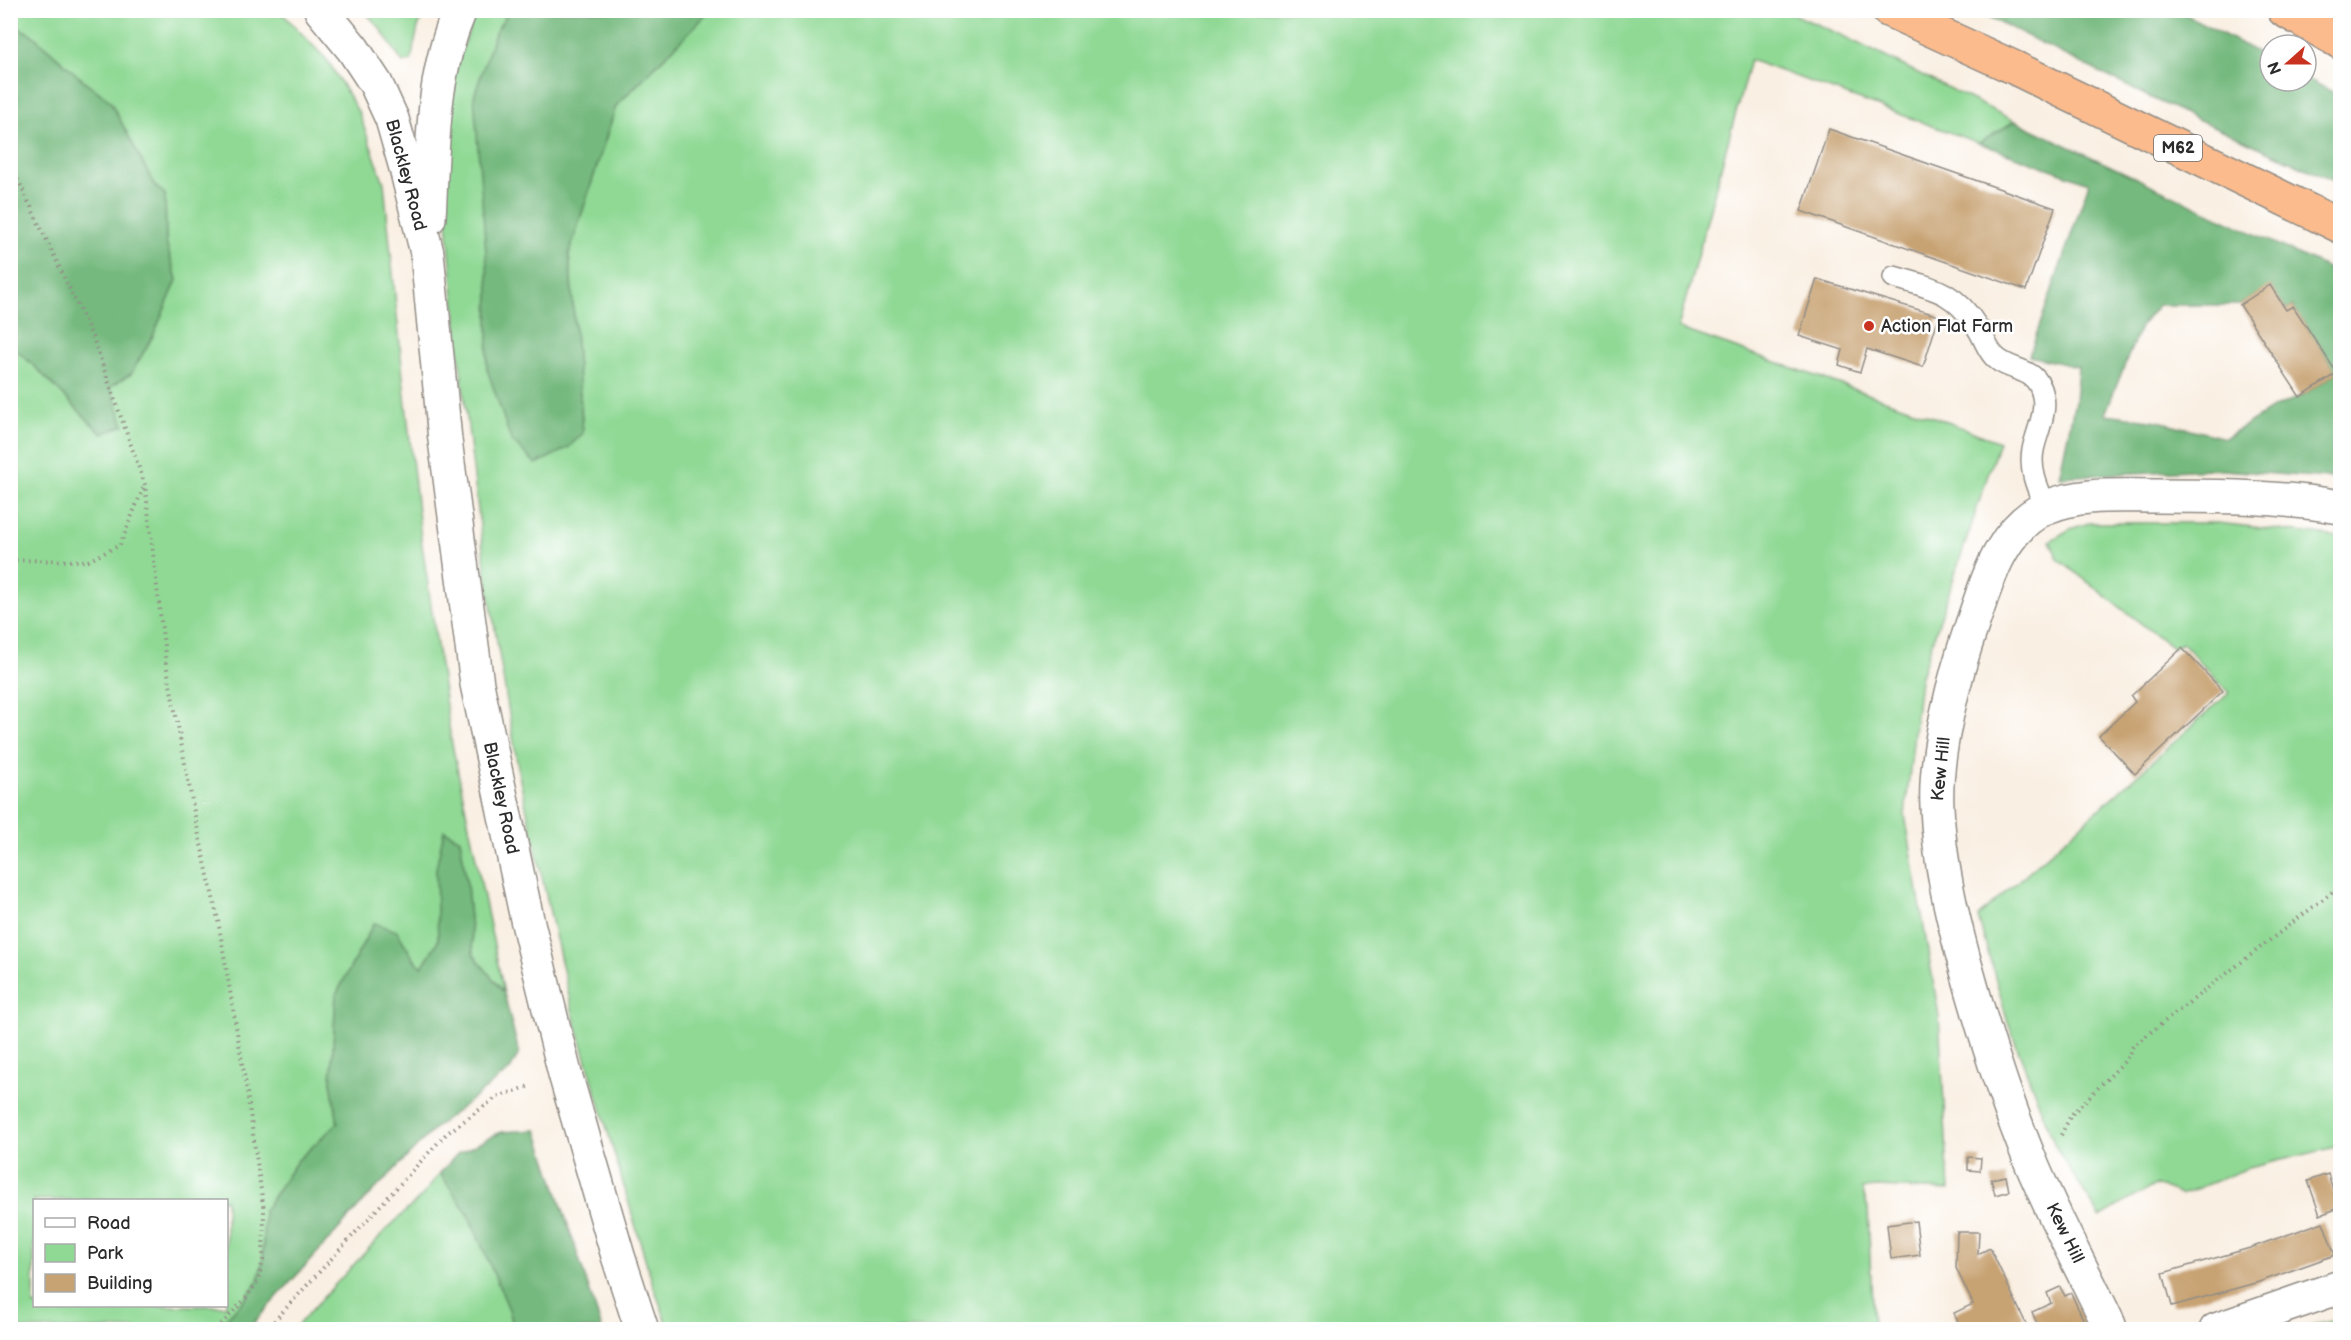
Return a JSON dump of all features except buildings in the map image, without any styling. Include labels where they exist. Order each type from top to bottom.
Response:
[{"type":"highway","name":"M62","points":[[1888,10],[2015,68],[2340,226]]},
{"type":"highway","points":[[2284,10],[2340,42]]},
{"type":"street","name":"Blackley Road","points":[[321,10],[353,49],[376,84],[385,103],[397,135],[427,253]]},
{"type":"street","name":"Blackley Road","points":[[460,10],[453,27],[436,97],[427,253],[446,451],[477,684],[527,919],[565,1074],[618,1256],[642,1329]]},
{"type":"street","name":"Kew Hill","points":[[2112,1328],[2031,1162],[2006,1098],[1977,1010],[1952,916],[1942,862],[1936,806],[1938,772],[1958,664],[1993,564],[2019,528],[2046,508],[2069,500],[2092,496],[2287,499],[2340,507]]},
{"type":"street","points":[[2216,1329],[2340,1287]]},
{"type":"lane","points":[[1894,277],[1943,291],[1963,306],[1978,327],[1993,356],[2028,372],[2038,382],[2044,398],[2032,453],[2033,475],[2046,508]]},
{"type":"path","points":[[10,163],[93,338],[145,485],[166,663],[196,822],[218,920],[246,1085],[264,1211],[263,1260],[258,1281],[246,1298],[216,1329]]},
{"type":"path","points":[[10,560],[88,561],[120,545],[145,485]]},
{"type":"path","points":[[2031,1162],[2055,1146],[2071,1115],[2126,1060],[2133,1046],[2340,886]]},
{"type":"path","points":[[266,1329],[446,1134],[497,1096],[565,1074]]},
{"type":"green space","points":[[11,10],[280,11],[328,61],[359,113],[384,183],[421,538],[451,739],[504,993],[473,954],[460,839],[436,869],[438,941],[422,968],[397,932],[374,923],[336,995],[331,1082],[338,1123],[297,1161],[264,1211],[263,1260],[258,1281],[246,1298],[216,1329],[11,1329],[11,346],[30,362],[110,387],[131,374],[153,336],[177,280],[166,243],[165,194],[155,186],[110,101],[31,34],[11,24]]},
{"type":"green space","points":[[364,11],[425,11],[418,27],[411,61],[403,63],[379,27]]},
{"type":"green space","points":[[476,11],[509,11],[495,33],[487,369],[583,433],[569,254],[616,106],[710,11],[1786,11],[1841,35],[2015,121],[1979,143],[1750,60],[1678,328],[1937,418],[1999,442],[1920,679],[1905,815],[1939,1016],[1949,1190],[1876,1187],[1862,1189],[1868,1208],[1873,1329],[669,1329],[653,1285],[573,1014],[520,780],[486,575],[460,362],[447,222],[445,146],[450,83]]},
{"type":"green space","points":[[509,11],[710,11],[616,106],[569,254],[583,433],[568,448],[536,464],[511,440],[487,369],[489,292],[474,96],[495,33]]},
{"type":"green space","points":[[1977,11],[2179,11],[2258,53],[2258,93],[2318,93],[2318,84],[2340,96],[2340,184],[2149,97]]},
{"type":"green space","points":[[10,24],[31,34],[110,101],[155,186],[165,194],[166,243],[177,280],[153,336],[131,374],[110,387],[124,425],[102,434],[11,346]]},
{"type":"green space","points":[[2015,121],[2340,274],[2340,479],[2210,469],[2059,477],[2075,401],[2078,367],[2029,356],[2089,183],[1979,143]],"holes":[[[2270,286],[2286,310],[2293,306],[2337,373],[2300,397],[2274,407],[2225,438],[2158,421],[2105,414],[2140,327],[2158,305],[2240,305]]]},
{"type":"green space","points":[[2089,523],[2218,523],[2340,537],[2340,1146],[2248,1168],[2181,1195],[2155,1185],[2100,1217],[2055,1146],[2008,1023],[1978,917],[2229,693],[2182,643],[2173,648],[2058,559],[2050,541],[2070,529]]},
{"type":"green space","points":[[444,830],[460,839],[473,954],[504,993],[519,1053],[510,1070],[435,1128],[365,1200],[248,1329],[216,1329],[246,1298],[258,1281],[263,1260],[264,1211],[297,1161],[338,1123],[331,1082],[336,995],[374,923],[397,931],[413,958],[422,967],[438,941],[436,869]]},
{"type":"green space","points":[[537,1130],[602,1329],[514,1329],[509,1309],[468,1214],[440,1173],[457,1154],[501,1132]]},
{"type":"green space","points":[[440,1173],[468,1214],[509,1309],[514,1329],[293,1330],[385,1231],[422,1196]]},
{"type":"green space","points":[[2340,1318],[2340,1329],[2297,1329]]},
{"type":"place","name":"Action Flat Farm","points":[[1869,326]]}]
